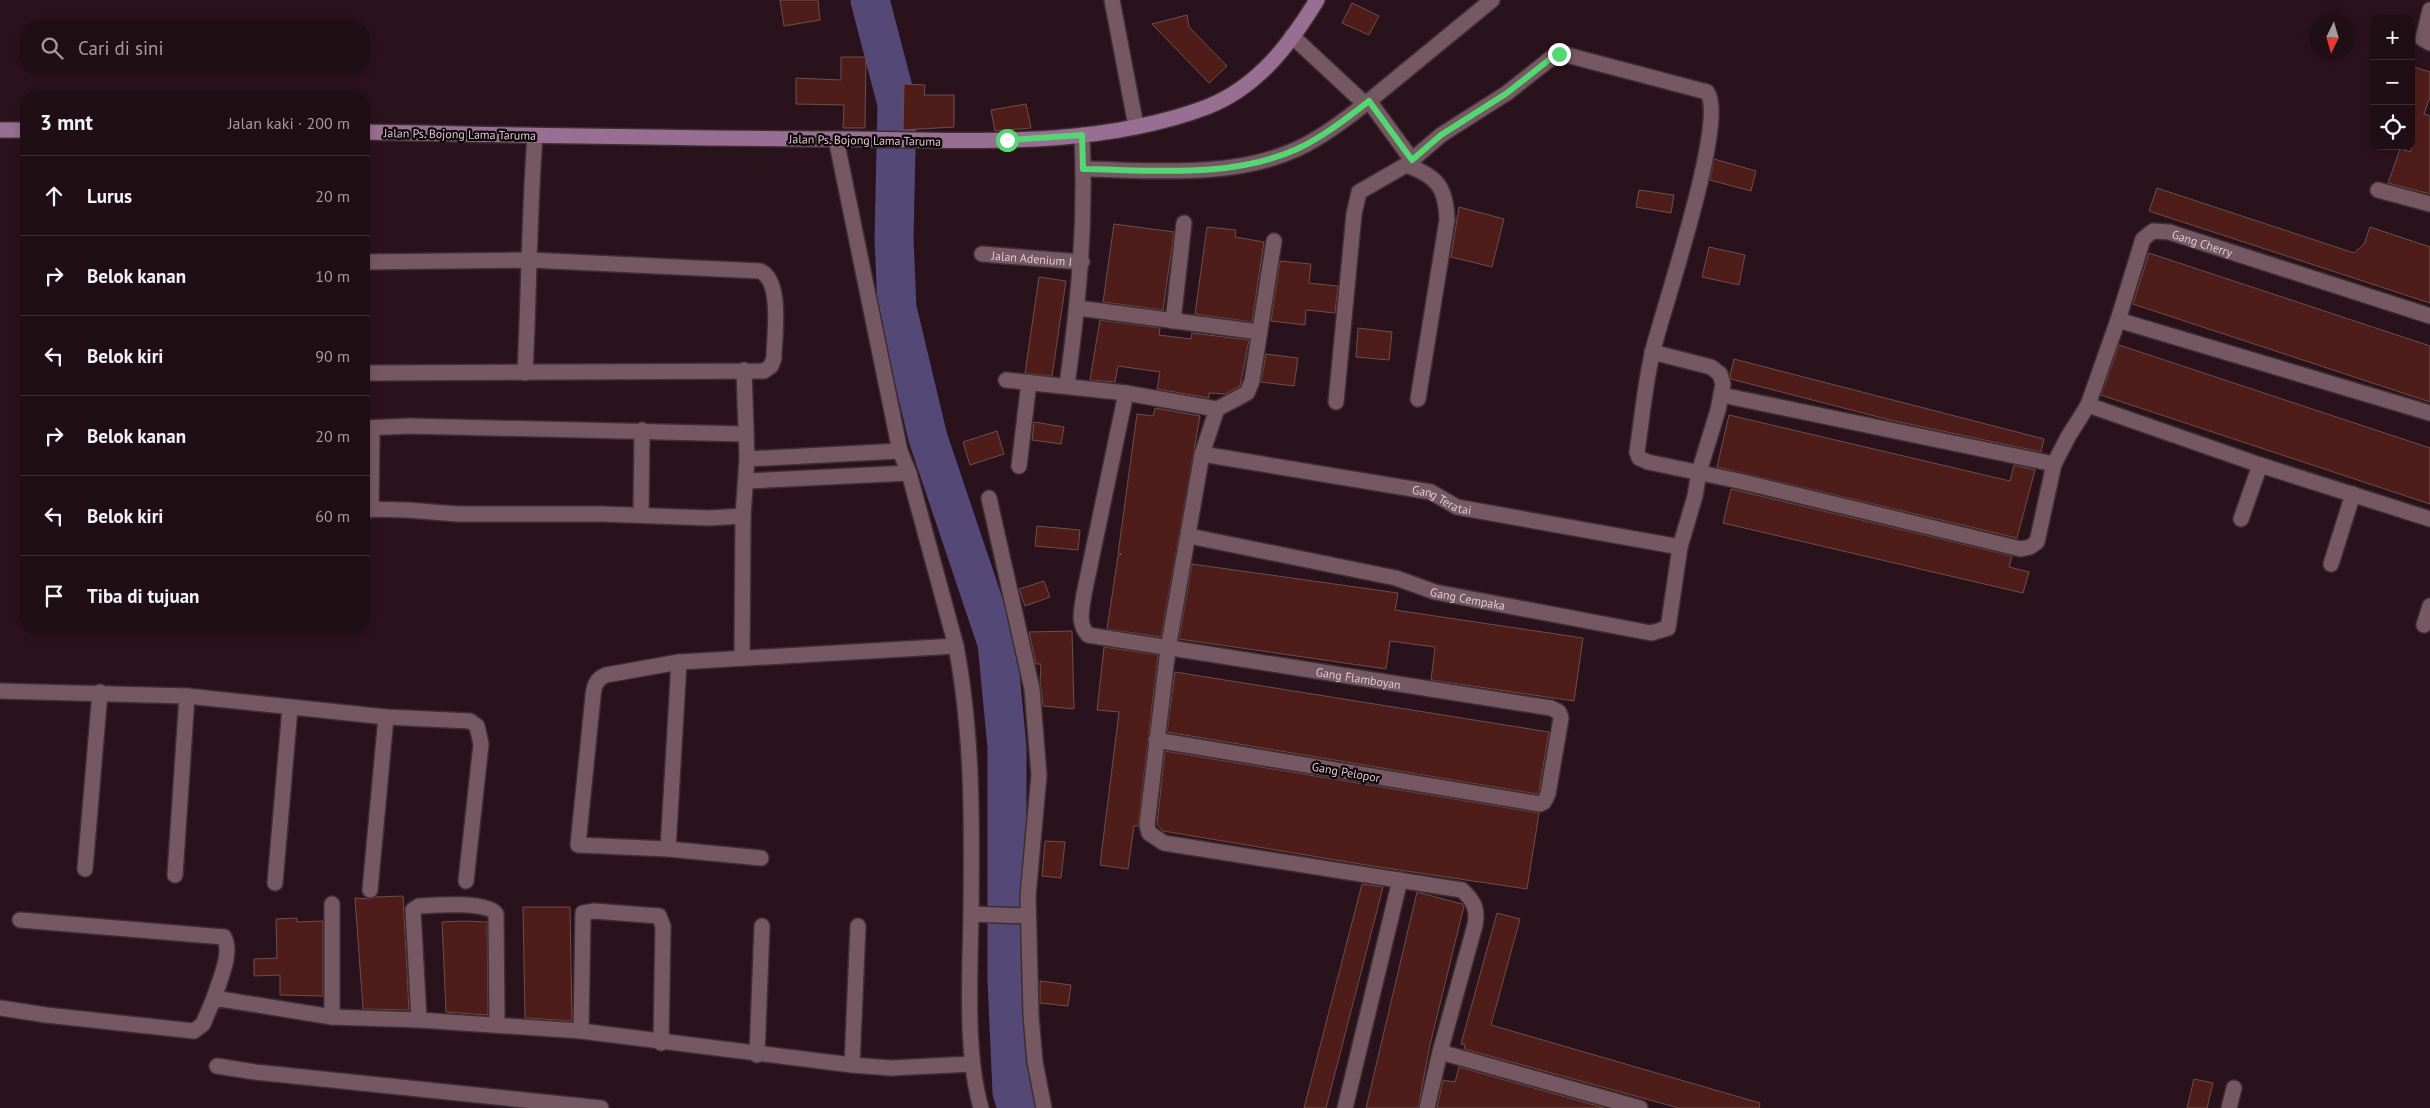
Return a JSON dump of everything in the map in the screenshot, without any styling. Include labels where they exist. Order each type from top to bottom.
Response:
[{"type":"main road","name":"Jalan Ps. Bojong Lama Taruma","points":[[370,132],[925,141],[1082,135],[1136,126],[1208,106],[1242,89],[1266,69],[1317,0]]},
{"type":"main road","points":[[0,130],[20,130]]},
{"type":"street","points":[[1112,0],[1136,126]]},
{"type":"street","points":[[1083,169],[1232,168],[1298,149],[1344,120],[1492,0]]},
{"type":"street","points":[[2430,10],[2423,39],[2430,43]]},
{"type":"street","points":[[1292,36],[1367,102],[1409,162],[1435,180],[1443,191],[1447,202],[1447,220],[1418,399]]},
{"type":"street","points":[[1336,402],[1356,203],[1359,192],[1409,162],[1441,135],[1507,93],[1550,59],[1559,54],[1567,54],[1707,92],[1711,100],[1712,114],[1697,195],[1652,352],[1637,452],[1639,458],[1648,462],[1699,472]]},
{"type":"street","points":[[1067,385],[1078,308],[1082,262],[1082,135]]},
{"type":"street","points":[[525,373],[530,260],[529,214],[535,136]]},
{"type":"street","points":[[836,140],[900,451],[909,474],[961,670],[972,806],[972,1064],[981,1108]]},
{"type":"street","points":[[2378,190],[2430,204]]},
{"type":"street","points":[[1173,321],[1184,223]]},
{"type":"street","name":"Gang Cherry","points":[[1699,472],[2021,549],[2030,547],[2037,542],[2054,464],[2088,404],[2118,320],[2143,239],[2153,231],[2161,230],[2430,316]]},
{"type":"street","points":[[1006,380],[1067,385],[1126,393],[1217,409],[1247,393],[1252,381],[1274,241]]},
{"type":"street","name":"Jalan Adenium I","points":[[982,254],[1082,262]]},
{"type":"street","points":[[370,262],[530,260],[760,271],[766,274],[775,296],[774,358],[768,369],[370,374]]},
{"type":"street","points":[[1078,308],[1259,332]]},
{"type":"street","points":[[2118,320],[2430,413]]},
{"type":"street","points":[[1652,352],[1711,366],[1720,374],[1724,384],[1680,547]]},
{"type":"street","points":[[742,658],[743,516],[748,459],[745,434],[744,370]]},
{"type":"street","points":[[1019,466],[1029,382]]},
{"type":"street","name":"Gang Flamboyan","points":[[1126,393],[1081,619],[1084,630],[1088,635],[1551,708],[1560,712],[1561,718],[1548,794],[1544,802],[1536,804]]},
{"type":"street","points":[[1722,394],[2054,464]]},
{"type":"street","points":[[2088,404],[2260,465],[2430,519]]},
{"type":"street","points":[[1217,409],[1202,454],[1168,649],[1147,825],[1149,834],[1164,843],[1462,890],[1475,904],[1477,914],[1440,1052],[1428,1108]]},
{"type":"street","points":[[370,429],[410,426],[642,430],[745,434]]},
{"type":"street","points":[[641,515],[642,430]]},
{"type":"street","points":[[748,459],[900,451]]},
{"type":"street","name":"Gang Teratai","points":[[1202,454],[1431,492],[1457,507],[1680,547]]},
{"type":"street","points":[[2242,518],[2260,465]]},
{"type":"street","points":[[746,481],[909,474]]},
{"type":"street","points":[[2331,564],[2353,494]]},
{"type":"street","points":[[989,498],[1032,689],[1039,775],[1028,896],[1024,916],[1030,1016],[1035,1062],[1044,1108]]},
{"type":"street","points":[[370,510],[458,514],[641,515],[709,518],[743,516]]},
{"type":"street","name":"Gang Cempaka","points":[[1189,536],[1396,578],[1444,594],[1651,633],[1668,628],[1680,547]]},
{"type":"street","points":[[2424,625],[2430,606]]},
{"type":"street","points":[[761,858],[668,849],[581,846],[577,844],[594,685],[606,675],[679,662],[956,646]]},
{"type":"street","points":[[668,849],[679,662]]},
{"type":"street","points":[[0,691],[100,692],[187,696],[386,717],[470,721],[477,726],[481,744],[466,881]]},
{"type":"street","points":[[85,869],[100,692]]},
{"type":"street","points":[[175,875],[187,696]]},
{"type":"street","points":[[275,883],[290,708]]},
{"type":"street","points":[[370,890],[386,717]]},
{"type":"street","name":"Gang Pelopor","points":[[1156,740],[1536,804]]},
{"type":"street","points":[[1345,1108],[1400,880]]},
{"type":"street","points":[[332,904],[332,1017]]},
{"type":"street","points":[[419,1020],[412,910],[419,906],[474,906],[490,908],[496,914],[497,1025]]},
{"type":"street","points":[[581,1031],[583,913],[594,911],[659,916],[663,926],[661,1043]]},
{"type":"street","points":[[971,914],[1024,916]]},
{"type":"street","points":[[0,1008],[46,1015],[194,1031],[204,1024],[214,998],[226,956],[227,941],[224,937],[20,920]]},
{"type":"street","points":[[757,1054],[762,926]]},
{"type":"street","points":[[852,1065],[858,926]]},
{"type":"street","points":[[214,998],[332,1017],[419,1020],[581,1031],[661,1043],[852,1065],[891,1068],[972,1064]]},
{"type":"street","points":[[1440,1052],[1640,1108]]},
{"type":"street","points":[[217,1066],[518,1104],[601,1108]]},
{"type":"street","points":[[2229,1108],[2234,1088]]},
{"type":"building","points":[[780,0],[818,0],[820,20],[784,26]]},
{"type":"building","points":[[1352,3],[1379,16],[1369,35],[1342,23]]},
{"type":"building","points":[[1187,15],[1189,27],[1227,66],[1209,83],[1152,24]]},
{"type":"building","points":[[841,57],[866,57],[865,128],[843,128],[844,105],[796,104],[796,78],[841,80]]},
{"type":"building","points":[[2415,67],[2430,72],[2430,97],[2424,114],[2430,116],[2430,194],[2388,183],[2400,150],[2411,152],[2411,150],[2415,150]]},
{"type":"building","points":[[904,84],[925,85],[924,95],[954,95],[954,127],[903,130]]},
{"type":"building","points":[[1026,104],[1031,128],[995,131],[991,110]]},
{"type":"building","points":[[1714,159],[1756,171],[1751,191],[1710,180]]},
{"type":"building","points":[[2157,188],[2354,253],[2364,244],[2370,227],[2430,247],[2430,303],[2149,211]]},
{"type":"building","points":[[1639,190],[1674,195],[1671,213],[1636,207]]},
{"type":"building","points":[[1459,207],[1504,219],[1492,267],[1451,257]]},
{"type":"building","points":[[1114,224],[1174,232],[1163,310],[1103,302]]},
{"type":"building","points":[[1207,227],[1236,230],[1235,237],[1264,242],[1252,322],[1195,314]]},
{"type":"building","points":[[1709,247],[1745,255],[1739,285],[1702,277]]},
{"type":"building","points":[[2149,253],[2430,346],[2430,402],[2133,304]]},
{"type":"building","points":[[1280,261],[1311,264],[1309,283],[1338,286],[1335,313],[1306,310],[1305,325],[1271,321]]},
{"type":"building","points":[[1039,277],[1066,281],[1052,376],[1025,373]]},
{"type":"building","points":[[1100,320],[1160,328],[1159,335],[1191,339],[1192,333],[1249,340],[1240,386],[1225,394],[1209,393],[1209,398],[1157,389],[1160,372],[1118,366],[1115,382],[1090,380]]},
{"type":"building","points":[[1358,328],[1392,332],[1389,360],[1356,357]]},
{"type":"building","points":[[2119,345],[2430,448],[2430,504],[2101,395]]},
{"type":"building","points":[[1266,354],[1298,358],[1294,386],[1261,382]]},
{"type":"building","points":[[1734,359],[2044,439],[2041,452],[1890,420],[1731,379],[1730,375]]},
{"type":"building","points":[[1155,408],[1200,416],[1161,637],[1107,629],[1118,556],[1122,554],[1118,554],[1137,414],[1153,416]]},
{"type":"building","points":[[1729,415],[2010,481],[2014,465],[2035,470],[2017,538],[1717,467]]},
{"type":"building","points":[[1034,422],[1064,427],[1061,444],[1032,440]]},
{"type":"building","points":[[997,431],[1004,454],[970,465],[963,442]]},
{"type":"building","points":[[1731,489],[2012,556],[2009,567],[2029,572],[2023,593],[1723,523]]},
{"type":"building","points":[[1037,526],[1080,530],[1078,550],[1035,546]]},
{"type":"building","points":[[1192,564],[1398,593],[1395,610],[1583,638],[1574,701],[1431,680],[1435,647],[1390,641],[1386,669],[1179,639]]},
{"type":"building","points":[[1044,581],[1050,597],[1025,606],[1019,589]]},
{"type":"building","points":[[1072,631],[1074,709],[1043,706],[1040,681],[1041,664],[1036,664],[1029,632]]},
{"type":"building","points":[[1104,647],[1158,655],[1138,826],[1134,826],[1128,869],[1100,865],[1119,712],[1097,710]]},
{"type":"building","points":[[1175,672],[1549,732],[1539,791],[1537,794],[1167,732]]},
{"type":"building","points":[[1165,751],[1539,813],[1527,889],[1366,865],[1163,831],[1157,824]]},
{"type":"building","points":[[1045,841],[1065,842],[1061,878],[1042,876]]},
{"type":"building","points":[[1362,884],[1383,887],[1326,1108],[1304,1108]]},
{"type":"building","points":[[1417,892],[1464,906],[1430,1045],[1418,1108],[1366,1108]]},
{"type":"building","points":[[403,896],[409,1010],[363,1009],[355,898],[370,899]]},
{"type":"building","points":[[523,907],[570,907],[572,1021],[525,1018]]},
{"type":"building","points":[[1497,913],[1520,919],[1491,1025],[1760,1103],[1759,1108],[1679,1108],[1464,1049],[1465,1045],[1461,1044]]},
{"type":"building","points":[[297,918],[297,922],[323,921],[323,996],[280,995],[280,975],[254,976],[254,959],[277,958],[276,919]]},
{"type":"building","points":[[442,922],[487,922],[488,1015],[446,1012]]},
{"type":"building","points":[[1040,981],[1071,985],[1068,1006],[1040,1003]]},
{"type":"building","points":[[1459,1067],[1605,1108],[1437,1108],[1443,1080],[1455,1082]]},
{"type":"building","points":[[2194,1079],[2213,1083],[2207,1108],[2187,1108]]},
{"type":"waterway","points":[[870,0],[897,104],[894,238],[897,308],[928,438],[997,643],[1007,747],[1007,980],[1012,1092],[1017,1108]]},
{"type":"route","points":[[1007,140],[1082,135],[1083,169],[1165,170],[1232,168],[1266,160],[1298,149],[1344,120],[1369,101],[1412,160],[1441,135],[1507,93],[1559,54]]}]
